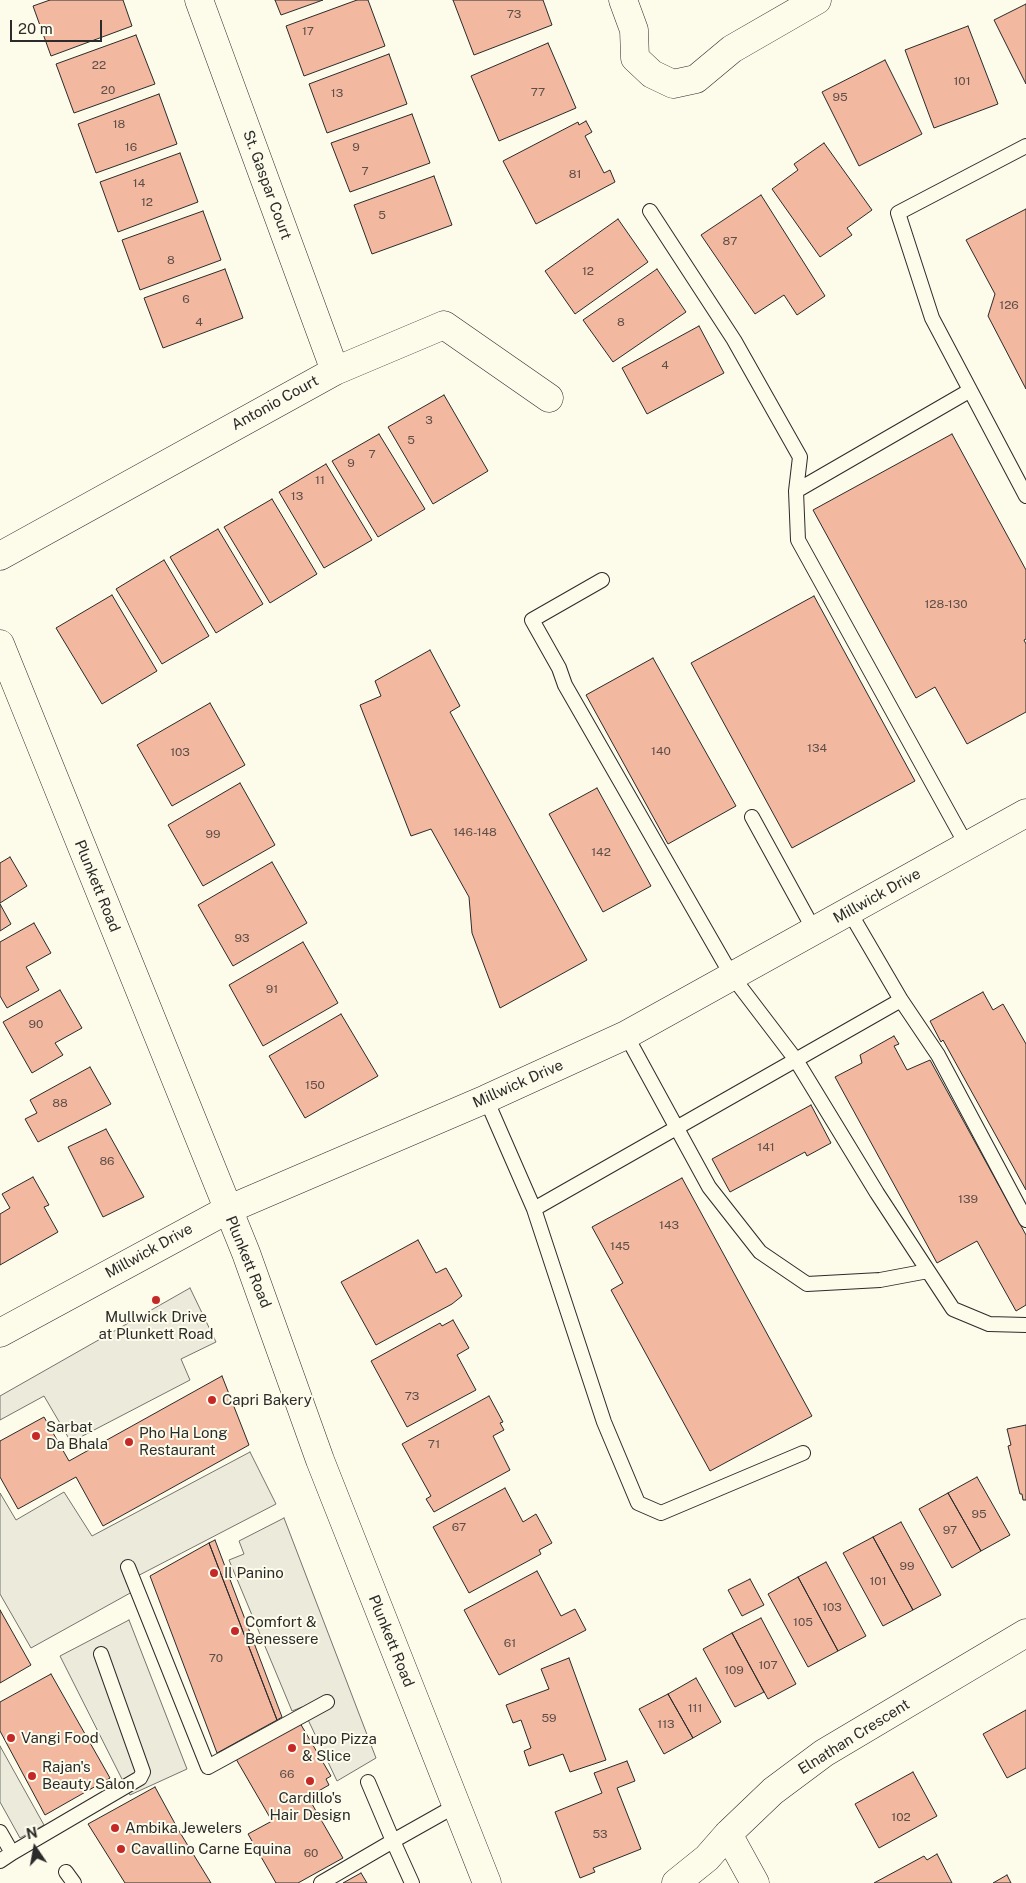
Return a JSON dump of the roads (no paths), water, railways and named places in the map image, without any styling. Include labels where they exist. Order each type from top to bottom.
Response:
[{"type":"street","name":"St. Gaspar Court","points":[[199,0],[335,370]]},
{"type":"street","points":[[623,0],[634,30],[635,58],[652,74],[673,84],[696,79],[732,49],[817,0]]},
{"type":"street","name":"Antonio Court","points":[[0,556],[335,370],[444,325],[549,398]]},
{"type":"street","name":"Plunkett Road","points":[[0,644],[268,1311],[320,1460],[487,1883]]},
{"type":"street","name":"Millwick Drive","points":[[0,1333],[227,1210],[486,1099],[626,1035],[1026,813]]},
{"type":"street","name":"Elnathan Crescent","points":[[676,1883],[707,1858],[728,1834],[773,1791],[824,1753],[1026,1633]]},
{"type":"street","points":[[728,1834],[755,1883]]},
{"type":"lane","points":[[1026,146],[898,212],[932,318],[1026,496]]},
{"type":"lane","points":[[650,211],[734,340],[800,457],[796,491],[798,540],[967,846]]},
{"type":"lane","points":[[796,491],[969,391]]},
{"type":"lane","points":[[602,580],[532,620],[560,668],[565,684],[732,976],[796,1060],[953,1309],[989,1324],[1026,1325]]},
{"type":"lane","points":[[752,816],[814,930]]},
{"type":"lane","points":[[849,911],[901,1000],[938,1055],[1026,1220]]},
{"type":"lane","points":[[534,1209],[901,1000]]},
{"type":"lane","points":[[626,1035],[709,1187],[760,1252],[807,1284],[880,1280],[928,1271]]},
{"type":"lane","points":[[486,1099],[534,1209],[604,1422],[638,1503],[661,1513],[803,1453]]},
{"type":"lane","points":[[128,1567],[208,1767],[327,1702]]},
{"type":"lane","points":[[0,1832],[6,1857],[140,1778],[143,1772],[101,1654]]},
{"type":"lane","points":[[368,1782],[412,1883]]},
{"type":"lane","points":[[321,1883],[457,1805]]},
{"type":"place","name":"Mullwick Drive at Plunkett Road","points":[[156,1300]]},
{"type":"place","name":"Capri Bakery","points":[[212,1400]]},
{"type":"place","name":"Sarbat Da Bhala","points":[[36,1436]]},
{"type":"place","name":"Pho Ha Long Restaurant","points":[[129,1442]]},
{"type":"place","name":"Il Panino","points":[[214,1573]]},
{"type":"place","name":"Comfort & Benessere","points":[[235,1631]]},
{"type":"place","name":"Vangi Food","points":[[11,1738]]},
{"type":"place","name":"Lupo Pizza & Slice","points":[[292,1748]]},
{"type":"place","name":"Rajan's Beauty Salon","points":[[32,1776]]},
{"type":"place","name":"Cardillo's Hair Design","points":[[310,1781]]},
{"type":"place","name":"Ambika Jewelers","points":[[115,1828]]},
{"type":"place","name":"Cavallino Carne Equina","points":[[121,1849]]}]
